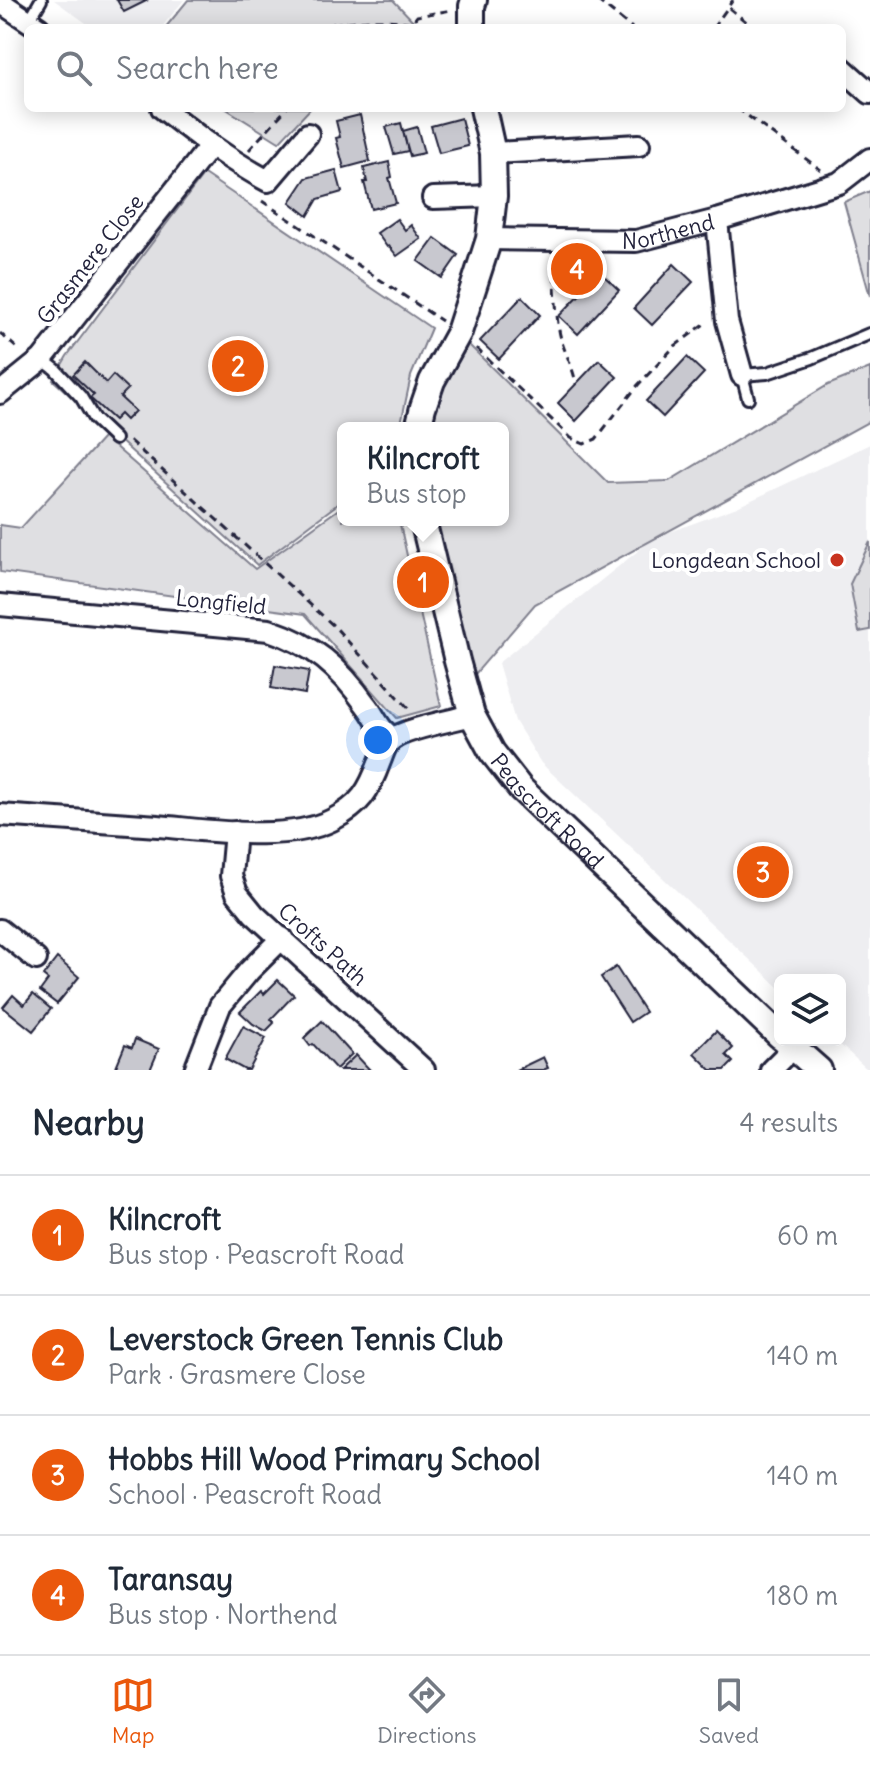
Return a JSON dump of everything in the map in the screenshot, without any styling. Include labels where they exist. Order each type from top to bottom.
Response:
[{"type":"street","points":[[1,6],[34,24]]},
{"type":"street","points":[[846,72],[870,93]]},
{"type":"street","points":[[167,112],[210,146],[268,181],[308,134]]},
{"type":"street","points":[[419,422],[432,381],[459,332],[489,239],[494,196],[493,153],[484,112]]},
{"type":"street","points":[[493,153],[639,145]]},
{"type":"street","name":"Grasmere Close","points":[[0,393],[42,359],[210,146]]},
{"type":"street","name":"Northend","points":[[489,239],[636,241],[839,183],[870,159]]},
{"type":"street","points":[[433,198],[494,196]]},
{"type":"street","points":[[717,220],[727,321],[742,375]]},
{"type":"street","name":"Peascroft Road","points":[[424,526],[472,715],[492,752],[521,789],[774,1030]]},
{"type":"street","name":"Longfield","points":[[0,605],[269,630],[292,638],[320,655],[345,678],[384,733],[394,738]]},
{"type":"street","points":[[0,815],[235,832],[303,830],[329,822],[351,808],[369,790],[385,748],[394,738],[408,731],[472,715]]},
{"type":"street","name":"Crofts Path","points":[[235,832],[231,876],[237,893],[254,914],[424,1070]]},
{"type":"street","points":[[0,930],[36,959]]},
{"type":"street","points":[[195,1070],[220,1006],[282,938]]},
{"type":"street","points":[[771,1070],[783,1046]]},
{"type":"street","name":"Peascroft Road","points":[[792,1046],[819,1070]]},
{"type":"lane","points":[[34,24],[41,0]]},
{"type":"lane","points":[[748,398],[742,375],[767,373],[869,334]]},
{"type":"lane","points":[[42,359],[81,397],[94,419],[115,439]]},
{"type":"path","points":[[597,0],[627,24]]},
{"type":"path","points":[[716,24],[733,0]]},
{"type":"path","points":[[728,7],[749,24]]},
{"type":"path","points":[[338,24],[390,18],[412,23],[417,16],[473,11]]},
{"type":"path","points":[[367,24],[371,20]]},
{"type":"path","points":[[233,160],[252,146],[283,112]]},
{"type":"path","points":[[742,112],[839,183]]},
{"type":"path","points":[[260,200],[459,332],[571,438],[584,444],[596,439],[638,385],[675,346],[726,307]]},
{"type":"path","points":[[549,241],[559,327],[576,384]]},
{"type":"path","points":[[128,439],[335,627],[426,727]]},
{"type":"shaded area","points":[[54,0],[184,0],[164,24],[87,24]]},
{"type":"shaded area","points":[[188,0],[393,0],[416,24],[168,24]]},
{"type":"shaded area","points":[[231,112],[307,112],[279,142]]},
{"type":"shaded area","points":[[204,174],[431,328],[411,376],[401,422],[337,422],[337,505],[257,565],[53,380],[67,356]]},
{"type":"shaded area","points":[[870,191],[870,296],[844,202]]},
{"type":"shaded area","points":[[458,334],[608,483],[669,481],[828,385],[870,368],[870,421],[535,604],[458,694],[436,526],[509,526],[509,422],[426,422]]},
{"type":"shaded area","points":[[104,437],[255,569],[337,510],[337,526],[400,526],[441,706],[397,718],[305,614],[0,572],[0,525],[21,528]]},
{"type":"shaded area","points":[[870,444],[870,1070],[842,1046],[846,1046],[846,974],[774,974],[774,982],[541,763],[515,721],[498,663],[654,538],[737,507]]},
{"type":"shaded area","points":[[870,542],[870,630],[859,632],[850,584]]},
{"type":"building","points":[[117,0],[148,0],[124,12]]},
{"type":"building","points":[[360,115],[370,161],[344,168],[336,138],[340,137],[336,121]]},
{"type":"building","points":[[461,118],[468,146],[439,153],[431,126]]},
{"type":"building","points":[[401,123],[408,151],[394,154],[386,127]]},
{"type":"building","points":[[417,127],[424,153],[410,156],[403,131]]},
{"type":"building","points":[[389,162],[392,177],[389,178],[396,203],[371,209],[364,168]]},
{"type":"building","points":[[336,170],[342,192],[318,199],[308,216],[290,202],[306,178]]},
{"type":"building","points":[[397,219],[405,230],[411,225],[421,239],[397,256],[377,233]]},
{"type":"building","points":[[435,238],[458,255],[442,278],[418,261]]},
{"type":"building","points":[[674,264],[693,282],[652,325],[634,308]]},
{"type":"building","points":[[601,273],[619,290],[578,334],[559,316]]},
{"type":"building","points":[[522,297],[540,315],[499,359],[480,341]]},
{"type":"building","points":[[687,357],[704,373],[663,417],[646,401]]},
{"type":"building","points":[[599,360],[617,377],[576,421],[558,403]]},
{"type":"building","points":[[85,362],[106,383],[113,375],[128,389],[120,397],[135,411],[126,420],[120,414],[114,420],[90,398],[94,395],[73,375]]},
{"type":"building","points":[[275,665],[309,671],[305,694],[271,688]]},
{"type":"building","points":[[57,958],[79,977],[57,1004],[40,991],[48,980],[43,976]]},
{"type":"building","points":[[616,967],[645,1012],[630,1022],[601,977]]},
{"type":"building","points":[[278,980],[294,995],[271,1019],[274,1023],[266,1031],[240,1012],[261,991],[264,994]]},
{"type":"building","points":[[33,994],[51,1009],[33,1031],[3,1007],[13,995],[24,1005]]},
{"type":"building","points":[[322,1021],[352,1054],[336,1069],[304,1038]]},
{"type":"building","points":[[243,1026],[266,1038],[249,1070],[225,1059]]},
{"type":"building","points":[[716,1031],[733,1048],[726,1055],[733,1062],[725,1070],[711,1070],[694,1053]]},
{"type":"building","points":[[135,1039],[159,1049],[150,1070],[115,1069],[125,1045],[132,1048]]},
{"type":"building","points":[[356,1055],[370,1070],[340,1070]]},
{"type":"building","points":[[543,1057],[548,1068],[516,1070]]},
{"type":"place","name":"Taransay","points":[[577,269]]},
{"type":"place","name":"Leverstock Green Tennis Club","points":[[238,366]]},
{"type":"place","name":"Longdean School","points":[[837,560]]},
{"type":"place","name":"Kilncroft","points":[[423,582]]},
{"type":"place","name":"Hobbs Hill Wood Primary School","points":[[763,872]]}]
